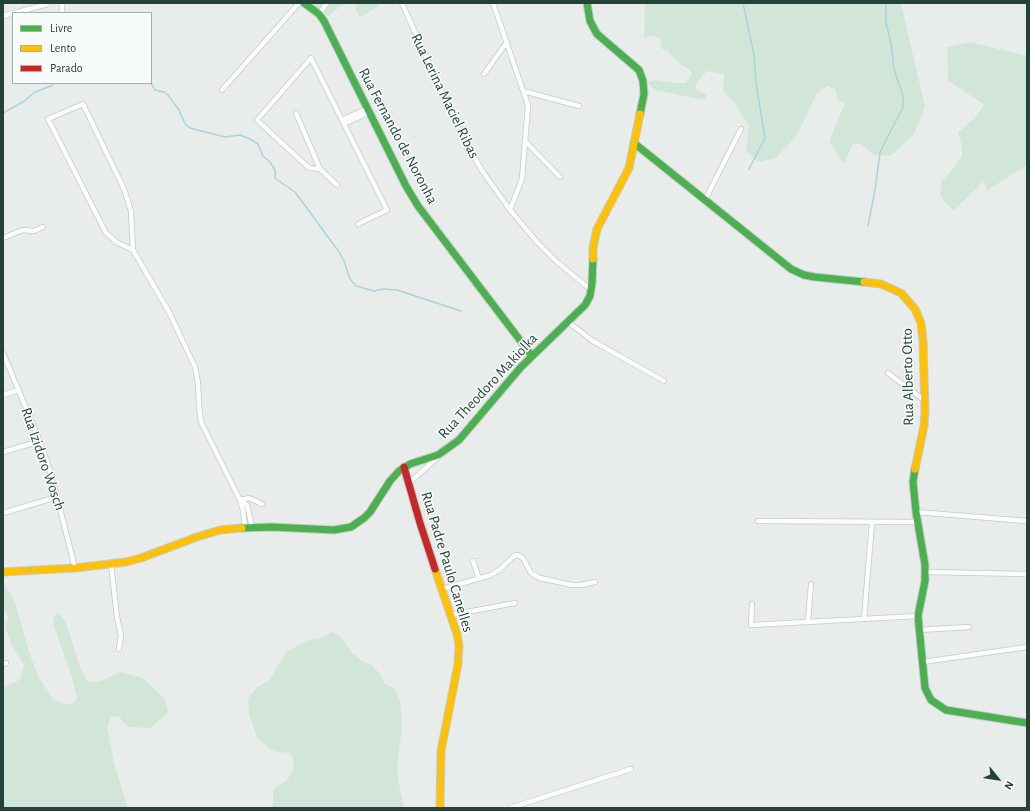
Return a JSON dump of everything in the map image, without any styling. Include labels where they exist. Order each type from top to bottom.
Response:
[{"type":"main road","name":"Rua Fernando de Noronha","points":[[304,3],[319,14],[327,26],[406,186],[418,206],[532,356]]},
{"type":"main road","name":"Rua Theodoro Makiolka","points":[[3,572],[75,568],[126,562],[141,558],[208,533],[229,529],[249,527],[334,530],[351,527],[370,512],[390,481],[404,468],[445,451],[463,436],[509,380],[585,305],[591,290],[594,241],[597,229],[627,173],[644,94],[643,81],[639,70],[597,34],[590,21],[588,3]]},
{"type":"main road","name":"Rua Alberto Otto","points":[[634,143],[784,264],[798,273],[815,277],[881,284],[894,289],[906,298],[915,310],[920,323],[923,341],[925,401],[924,426],[914,474],[914,491],[925,572],[924,588],[918,616],[924,681],[927,694],[931,700],[940,707],[960,713],[1027,723]]},
{"type":"main road","name":"Rua Padre Paulo Canelles","points":[[404,468],[420,523],[458,639],[460,651],[441,751],[440,808]]},
{"type":"street","points":[[222,90],[299,3]]},
{"type":"street","points":[[319,14],[327,3]]},
{"type":"street","name":"Rua Lerina Maciel Ribas","points":[[402,3],[461,135],[483,172],[510,210],[545,252],[591,290]]},
{"type":"street","points":[[493,3],[528,105],[522,179],[510,210]]},
{"type":"street","points":[[17,12],[48,4]]},
{"type":"street","points":[[484,74],[507,42]]},
{"type":"street","points":[[320,169],[309,168],[257,120],[311,58],[387,210],[358,224]]},
{"type":"street","points":[[523,91],[579,106]]},
{"type":"street","points":[[133,250],[118,243],[106,233],[48,119],[83,104],[128,200],[132,219],[133,250],[171,316],[192,361],[197,375],[201,422],[240,500],[247,505],[249,527]]},
{"type":"street","points":[[343,122],[369,110]]},
{"type":"street","points":[[296,113],[320,169],[336,185]]},
{"type":"street","points":[[705,200],[741,129]]},
{"type":"street","points":[[525,141],[560,178]]},
{"type":"street","points":[[3,238],[23,230],[34,231],[43,227]]},
{"type":"street","points":[[568,322],[593,341],[664,381]]},
{"type":"street","name":"Rua Izidoro Wosch","points":[[3,353],[40,441],[58,497],[75,568]]},
{"type":"street","points":[[888,373],[925,401]]},
{"type":"street","points":[[3,395],[19,390]]},
{"type":"street","points":[[3,452],[40,441]]},
{"type":"street","points":[[409,483],[445,451]]},
{"type":"street","points":[[3,513],[58,497]]},
{"type":"street","points":[[240,500],[249,498],[262,504]]},
{"type":"street","points":[[916,512],[1027,521]]},
{"type":"street","points":[[758,521],[918,522]]},
{"type":"street","points":[[864,619],[872,522]]},
{"type":"street","points":[[442,589],[495,573],[517,555],[523,558],[531,573],[540,578],[572,585],[595,582]]},
{"type":"street","points":[[473,561],[479,579]]},
{"type":"street","points":[[111,564],[117,617],[121,635],[119,649]]},
{"type":"street","points":[[925,572],[1027,574]]},
{"type":"street","points":[[808,622],[811,584]]},
{"type":"street","points":[[450,614],[515,603]]},
{"type":"street","points":[[752,604],[751,625],[918,616]]},
{"type":"street","points":[[919,630],[969,627]]},
{"type":"street","points":[[923,662],[1027,647]]},
{"type":"street","points":[[510,808],[631,769]]},
{"type":"green space","points":[[312,3],[345,3],[328,16]]},
{"type":"green space","points":[[359,3],[378,3],[379,6],[360,17],[355,8]]},
{"type":"green space","points":[[645,3],[901,3],[925,107],[914,134],[891,156],[874,155],[861,144],[853,144],[844,164],[829,142],[845,103],[837,99],[836,90],[828,86],[817,93],[797,135],[776,158],[758,162],[746,151],[749,125],[732,100],[723,91],[724,74],[707,71],[695,85],[697,90],[707,95],[705,100],[655,90],[647,82],[656,80],[686,83],[692,74],[689,69],[680,64],[668,51],[662,49],[660,38],[650,35],[644,39]]},
{"type":"green space","points":[[970,42],[1027,56],[1027,165],[988,190],[983,182],[954,210],[946,204],[940,194],[942,181],[962,156],[962,147],[958,132],[975,118],[984,104],[948,81],[947,47]]},
{"type":"green space","points":[[3,582],[15,602],[29,652],[39,678],[54,700],[71,705],[77,698],[72,677],[55,629],[53,618],[58,613],[65,620],[80,667],[87,681],[97,682],[121,672],[143,678],[165,699],[168,712],[151,728],[127,727],[119,716],[111,717],[107,728],[114,763],[128,808],[3,808],[3,687],[20,680],[24,665],[14,650],[5,628],[8,617],[3,606]]},
{"type":"green space","points":[[333,632],[341,637],[352,653],[362,661],[372,665],[380,674],[385,684],[394,688],[400,701],[402,726],[397,769],[404,808],[271,808],[273,805],[273,791],[276,787],[288,779],[294,768],[293,757],[288,752],[280,753],[271,750],[257,738],[249,713],[248,699],[257,687],[270,680],[287,652],[308,640],[321,638]]},
{"type":"waterway","points":[[743,3],[754,55],[756,83],[765,138],[749,169]]},
{"type":"waterway","points":[[868,226],[880,152],[903,107],[903,96],[894,69],[891,43],[886,23],[886,3]]},
{"type":"waterway","points":[[3,113],[23,102],[35,92],[54,84]]},
{"type":"waterway","points":[[152,84],[155,90],[164,92],[168,95],[179,110],[185,124],[190,128],[225,137],[240,135],[258,144],[263,156],[270,162],[275,170],[276,179],[295,192],[339,252],[344,261],[350,279],[356,286],[374,291],[383,289],[397,290],[461,311]]},
{"type":"traffic: fast","points":[[304,3],[319,14],[324,21],[406,186],[418,206],[532,356]]},
{"type":"traffic: fast","points":[[587,3],[590,21],[597,34],[639,70],[643,81],[644,94],[640,114]]},
{"type":"traffic: fast","points":[[634,143],[791,269],[804,275],[815,277],[864,282]]},
{"type":"traffic: fast","points":[[242,528],[272,527],[334,530],[351,527],[364,518],[370,512],[390,481],[399,471],[410,464],[438,455],[459,440],[521,367],[585,305],[590,296],[593,259]]},
{"type":"traffic: fast","points":[[915,469],[913,482],[916,512],[925,565],[925,581],[918,616],[925,688],[931,700],[946,710],[1027,723]]},
{"type":"traffic: slow","points":[[593,259],[593,248],[597,229],[629,168],[640,114]]},
{"type":"traffic: slow","points":[[864,282],[881,284],[901,293],[915,309],[921,323],[925,411],[924,426],[915,469]]},
{"type":"traffic: slow","points":[[3,572],[75,568],[126,562],[220,530],[242,528]]},
{"type":"traffic: slow","points":[[435,569],[457,634],[459,645],[458,664],[441,751],[440,808]]},
{"type":"traffic: jam","points":[[404,467],[435,569]]}]
